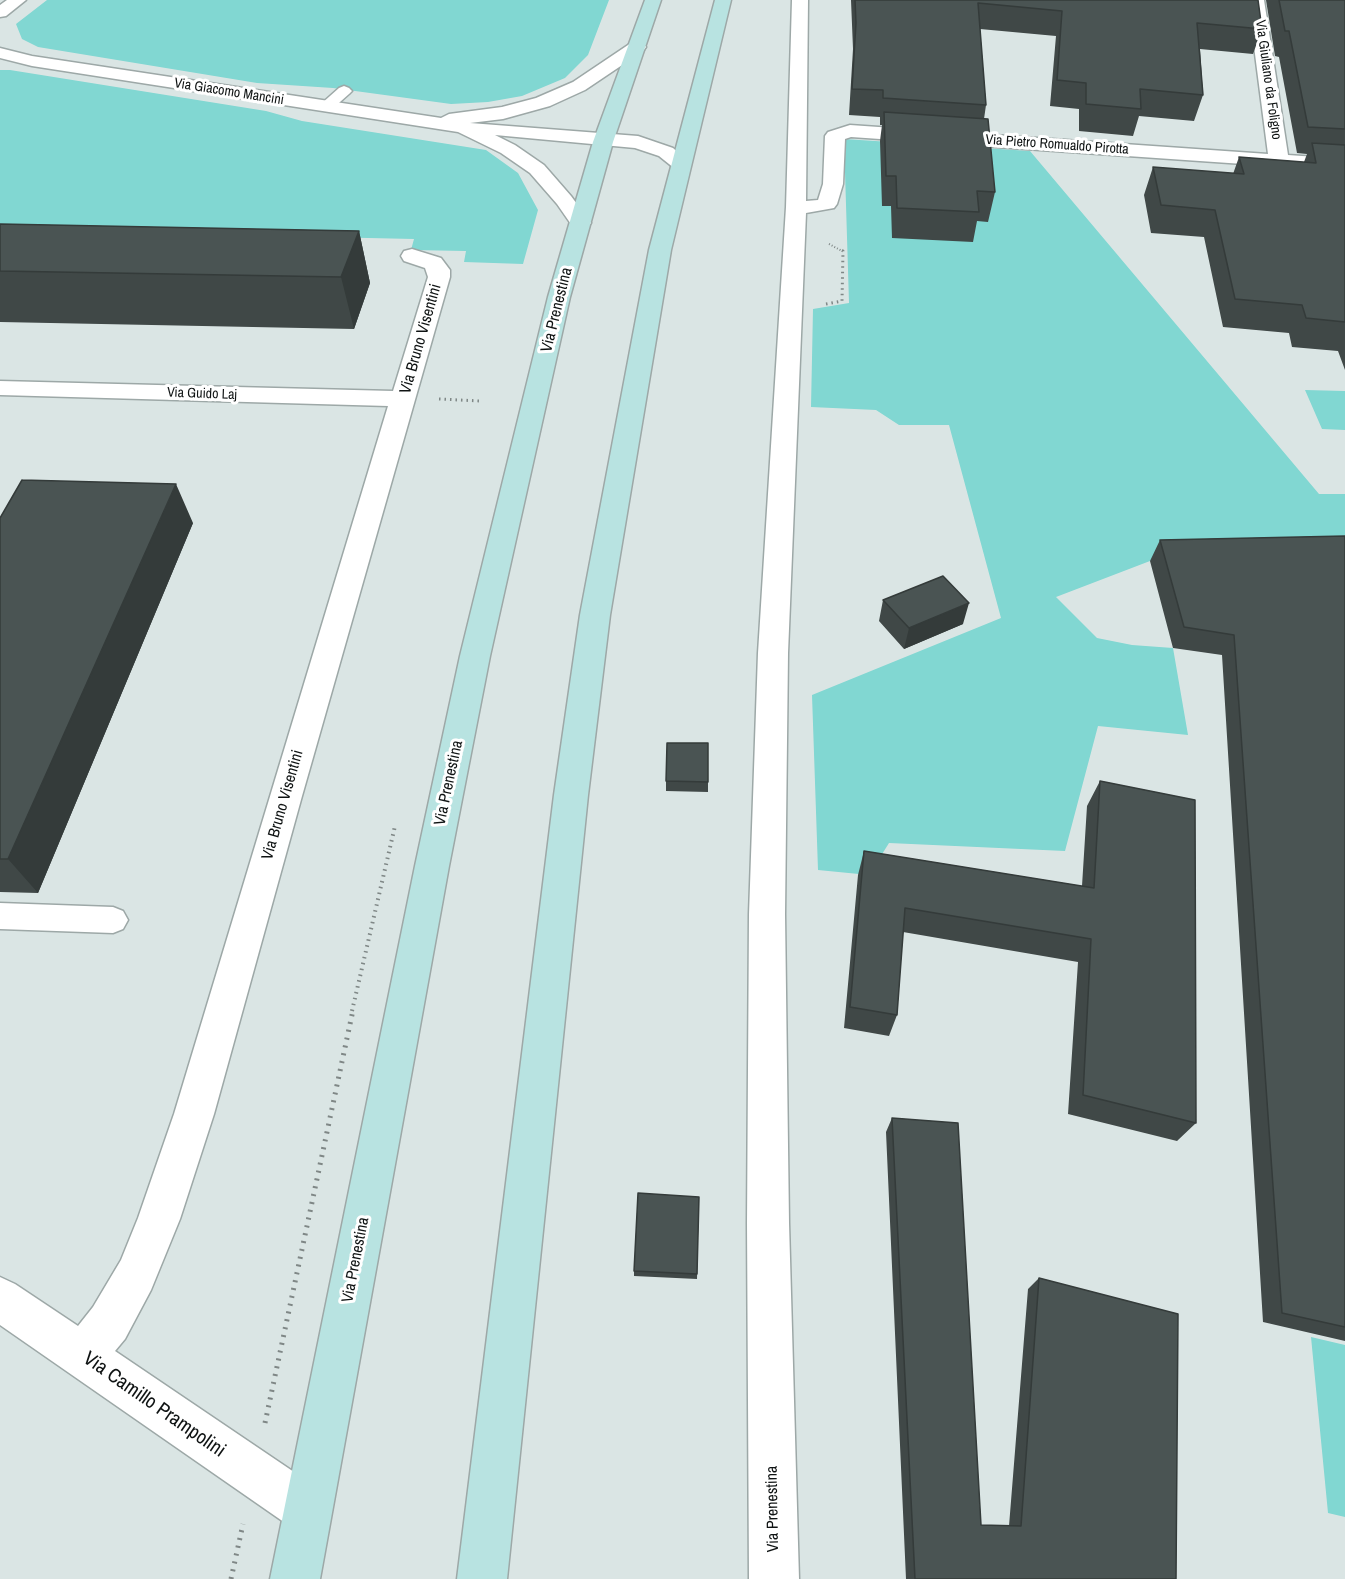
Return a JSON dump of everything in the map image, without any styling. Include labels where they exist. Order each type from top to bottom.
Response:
[{"type":"main road","name":"Via Prenestina","points":[[295,1579],[464,707],[559,297],[604,138],[653,0]]},
{"type":"main road","points":[[482,1579],[584,690],[638,363],[660,250],[723,0]]},
{"type":"street","name":"Via Prenestina","points":[[774,1579],[768,1200],[767,904],[773,653],[796,207],[800,0]]},
{"type":"street","name":"Via Giuliano da Foligno","points":[[1256,0],[1279,160]]},
{"type":"street","name":"Via Giacomo Mancini","points":[[426,121],[483,117],[531,106],[579,86],[637,48]]},
{"type":"street","name":"Via Giacomo Mancini","points":[[0,53],[32,62],[463,127],[508,149],[537,169],[564,200],[580,223]]},
{"type":"street","name":"Via Giacomo Mancini","points":[[0,62],[32,62]]},
{"type":"street","points":[[463,127],[604,138],[652,146],[666,152],[681,164]]},
{"type":"street","name":"Via Pietro Romualdo Pirotta","points":[[796,207],[818,207],[827,204],[833,184],[835,136],[850,131],[1345,165]]},
{"type":"street","name":"Via Bruno Visentini","points":[[82,1355],[109,1323],[132,1284],[152,1238],[179,1161],[439,277],[439,270],[434,263],[412,256]]},
{"type":"street","name":"Via Guido Laj","points":[[0,388],[403,399]]},
{"type":"street","name":"Via Camillo Prampolini","points":[[0,1299],[308,1510]]},
{"type":"lane","points":[[326,107],[344,91]]},
{"type":"lane","points":[[0,916],[113,920]]},
{"type":"path","points":[[823,304],[842,301],[843,271],[843,251],[824,242]]},
{"type":"path","points":[[438,399],[480,400]]},
{"type":"path","points":[[282,1346],[361,970]]},
{"type":"path","points":[[231,1579],[238,1544]]},
{"type":"shaded area","points":[[47,0],[609,0],[588,55],[565,78],[522,96],[488,102],[451,104],[333,88],[257,83],[38,47],[22,39],[16,24]]},
{"type":"shaded area","points":[[0,70],[266,111],[302,121],[486,150],[518,173],[538,210],[523,264],[464,262],[466,251],[411,250],[414,239],[0,230]]},
{"type":"shaded area","points":[[844,139],[1030,151],[1319,494],[1345,494],[1345,540],[1189,540],[1150,561],[1056,597],[1097,638],[1132,645],[1173,648],[1188,735],[1098,726],[1065,851],[889,843],[869,875],[818,870],[812,695],[1001,618],[949,425],[899,425],[876,410],[811,407],[813,309],[849,303]]},
{"type":"shaded area","points":[[1305,390],[1345,391],[1345,430],[1322,429]]},
{"type":"shaded area","points":[[1311,1337],[1345,1345],[1345,1517],[1328,1513]]},
{"type":"building","points":[[855,0],[1258,0],[1262,29],[1197,23],[1203,95],[1140,89],[1141,109],[1086,104],[1086,83],[1057,80],[1062,11],[978,3],[986,105],[883,98],[883,90],[852,89]]},
{"type":"building","points":[[1279,0],[1345,0],[1345,129],[1308,127],[1289,31],[1285,31]]},
{"type":"building","points":[[884,112],[988,119],[995,192],[977,191],[979,212],[897,208],[896,176],[886,176]]},
{"type":"building","points":[[1312,143],[1345,145],[1345,322],[1306,318],[1302,305],[1235,299],[1215,210],[1161,205],[1153,167],[1244,174],[1239,157],[1316,163]]},
{"type":"building","points":[[0,224],[359,231],[341,277],[0,271]]},
{"type":"building","points":[[22,480],[176,484],[8,859],[0,859],[0,518]]},
{"type":"building","points":[[1345,536],[1345,1327],[1282,1313],[1234,635],[1184,627],[1160,540]]},
{"type":"building","points":[[943,576],[969,603],[909,628],[883,600]]},
{"type":"building","points":[[667,743],[708,743],[708,782],[666,781]]},
{"type":"building","points":[[1100,781],[1195,800],[1196,1123],[1083,1095],[1091,939],[905,908],[897,1015],[850,1007],[864,851],[1094,888]]},
{"type":"building","points":[[892,1118],[958,1123],[981,1525],[1021,1526],[1039,1278],[1178,1314],[1176,1579],[915,1579]]},
{"type":"building","points":[[638,1193],[699,1197],[697,1274],[634,1271]]}]
